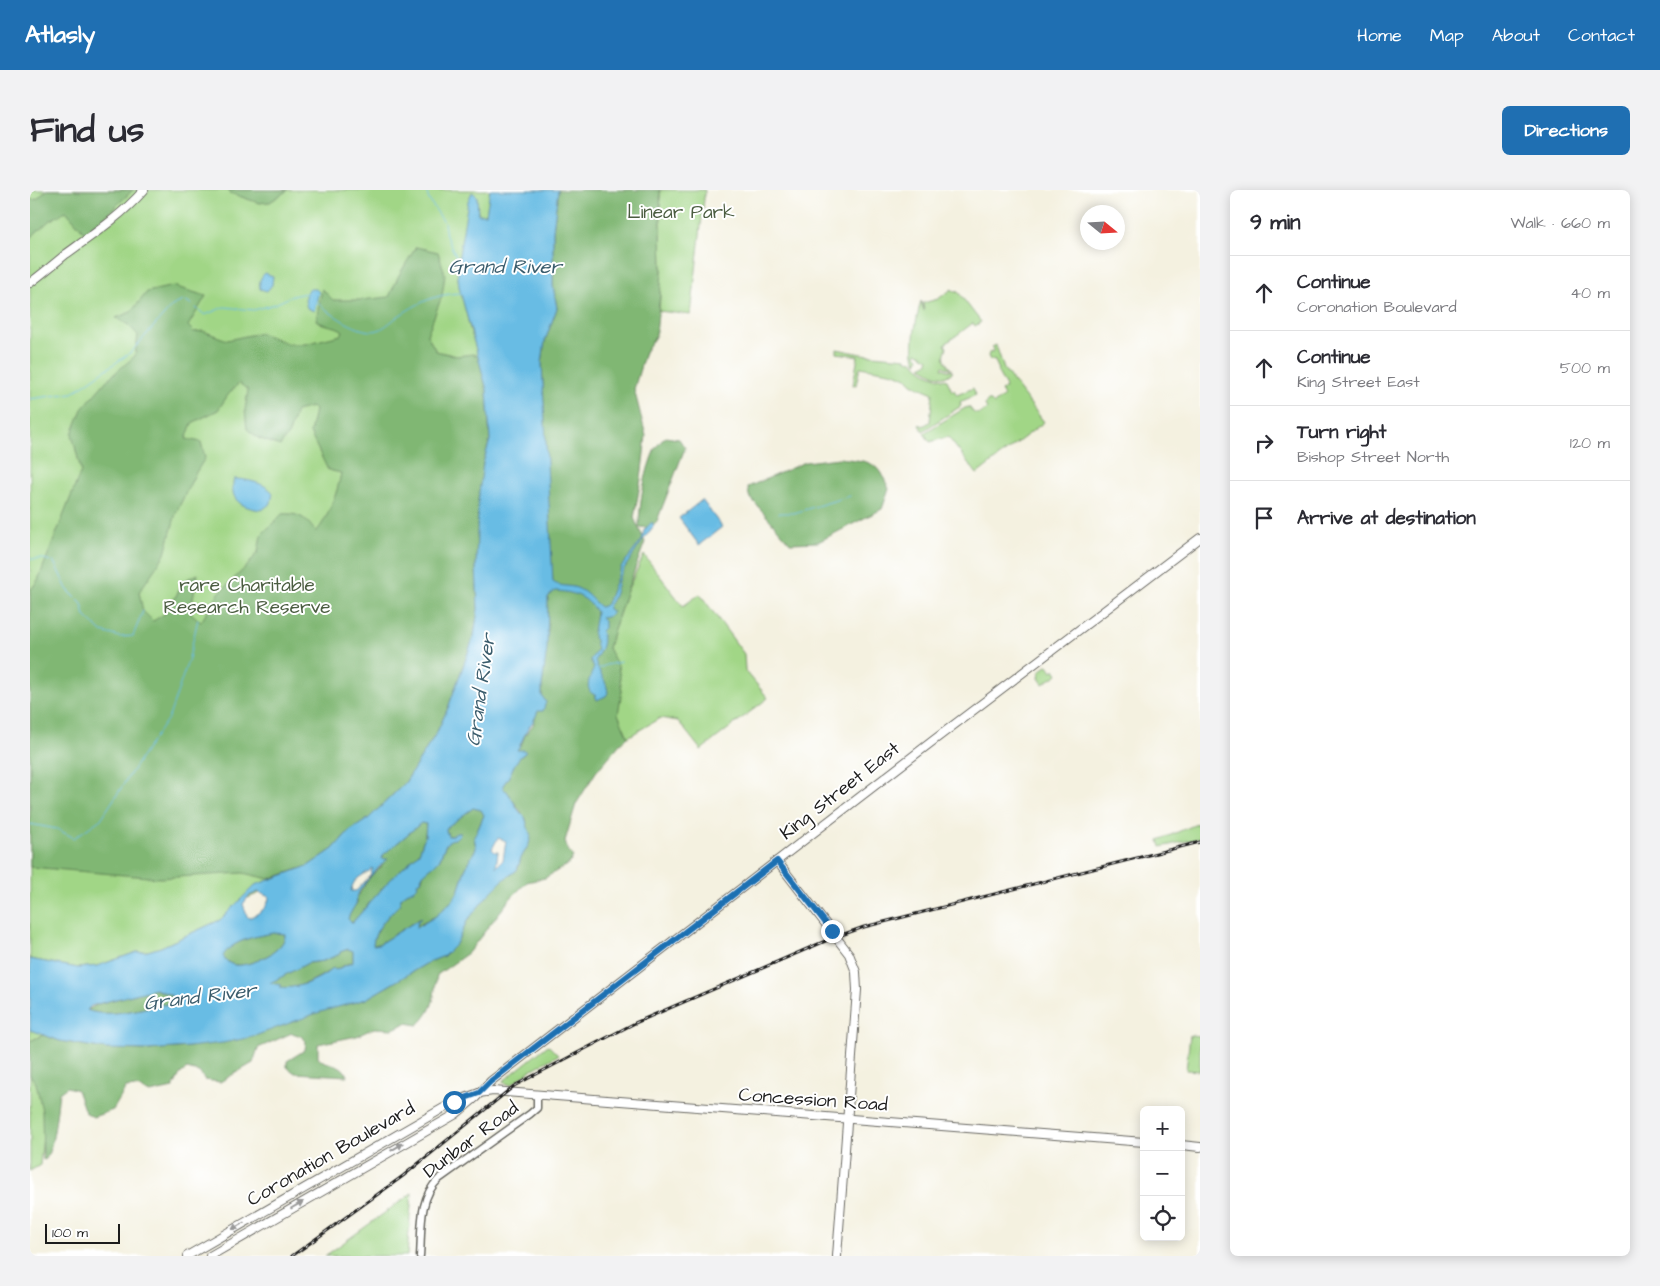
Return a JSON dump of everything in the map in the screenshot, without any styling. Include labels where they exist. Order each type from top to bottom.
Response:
[{"type":"main road","points":[[30,283],[109,224],[144,190]]},
{"type":"main road","name":"King Street East","points":[[479,1093],[491,1081],[1200,538]]},
{"type":"main road","points":[[777,861],[836,937],[852,961],[856,972],[857,990],[837,1256]]},
{"type":"main road","name":"Concession Road","points":[[479,1093],[493,1091],[1140,1142]]},
{"type":"main road","name":"Coronation Boulevard","points":[[187,1256],[454,1102],[479,1093]]},
{"type":"main road","name":"Coronation Boulevard","points":[[210,1256],[456,1114],[479,1093]]},
{"type":"main road","points":[[408,1129],[414,1137]]},
{"type":"main road","points":[[1185,1145],[1200,1147]]},
{"type":"street","name":"Dunbar Road","points":[[420,1256],[424,1204],[429,1190],[434,1183],[530,1114],[537,1108],[537,1095]]},
{"type":"green space","name":"rare Charitable Research Reserve","points":[[30,190],[490,190],[487,214],[478,215],[478,210],[458,279],[479,358],[473,354],[319,869],[238,902],[220,920],[161,947],[137,952],[97,966],[78,968],[30,959]]},
{"type":"green space","points":[[47,190],[133,190],[85,233],[66,211],[49,221],[30,238],[30,200],[37,199]]},
{"type":"green space","points":[[229,190],[288,190],[270,202],[259,203],[230,193]]},
{"type":"green space","points":[[558,190],[660,190],[662,272],[656,335],[645,352],[634,389],[646,436],[634,518],[645,542],[608,648],[618,666],[622,691],[618,714],[628,737],[596,772],[576,804],[565,841],[567,849],[573,856],[570,863],[545,878],[527,882],[510,899],[468,953],[437,975],[431,1007],[418,1025],[406,1023],[393,1029],[374,1028],[357,1036],[318,1044],[318,1058],[339,1066],[347,1076],[295,1073],[287,1067],[287,1061],[305,1050],[306,1041],[301,1036],[292,1033],[258,1048],[253,1063],[220,1082],[205,1080],[199,1072],[187,1069],[180,1074],[173,1088],[150,1093],[137,1087],[126,1088],[113,1110],[93,1117],[85,1112],[77,1090],[67,1087],[59,1093],[51,1144],[46,1159],[43,1160],[42,1111],[36,1083],[30,1075],[30,1041],[43,1035],[60,1041],[106,1049],[148,1050],[189,1047],[366,999],[429,962],[444,956],[456,944],[467,921],[488,895],[517,870],[529,844],[527,822],[503,789],[503,785],[517,760],[525,753],[517,750],[533,725],[542,696],[548,629],[547,605],[552,579],[542,363],[545,341],[557,308],[553,286],[553,231]]},
{"type":"green space","name":"Linear Park","points":[[660,190],[705,190],[691,315],[659,311],[662,271]]},
{"type":"green space","name":"rare Charitable Research Reserve","points":[[416,247],[438,252],[445,274],[442,296],[427,335],[436,351],[457,356],[473,354],[479,358],[487,390],[490,440],[483,463],[476,566],[478,609],[474,636],[448,708],[437,732],[405,783],[368,819],[348,832],[333,849],[308,866],[269,879],[243,873],[160,878],[30,867],[30,591],[38,580],[81,471],[72,434],[82,409],[107,380],[135,356],[138,335],[127,324],[116,318],[131,312],[147,292],[173,286],[206,296],[188,326],[194,332],[203,331],[227,340],[260,333],[290,344],[305,344],[341,335],[343,331],[316,320],[322,289],[333,300],[389,297],[399,275]],"holes":[[[239,383],[248,390],[245,410],[247,429],[258,438],[280,446],[289,433],[296,411],[312,407],[315,410],[310,433],[328,470],[341,473],[332,504],[325,520],[316,532],[302,517],[294,514],[282,514],[261,535],[258,552],[248,565],[218,594],[201,622],[190,612],[198,574],[185,580],[166,613],[153,621],[143,611],[139,592],[165,554],[176,513],[205,458],[201,442],[186,439],[192,423],[218,410]]]},
{"type":"green space","points":[[952,289],[956,293],[956,291],[958,292],[981,322],[975,326],[973,323],[945,344],[947,348],[945,359],[952,370],[943,366],[942,368],[953,372],[945,377],[935,375],[921,367],[927,364],[929,359],[917,352],[916,355],[919,358],[917,363],[914,342],[921,301],[924,311],[923,303],[938,299]]},
{"type":"green space","points":[[996,345],[1004,369],[1044,422],[977,474],[948,437],[930,442],[924,433],[965,408],[969,407],[974,413],[979,414],[987,409],[985,405],[987,401],[991,401],[994,404],[1004,396],[1001,391],[1006,387],[997,371],[999,370],[995,361],[990,360],[988,356],[990,351],[992,352],[994,349],[992,347]]},
{"type":"green space","points":[[837,349],[861,354],[906,358],[906,360],[913,361],[928,373],[947,380],[952,391],[954,390],[957,395],[973,388],[976,395],[960,402],[961,406],[923,431],[919,425],[923,426],[930,422],[933,393],[912,384],[908,379],[895,373],[860,367],[856,385],[853,385],[858,356],[837,353]]},
{"type":"green space","points":[[665,437],[679,439],[685,448],[657,521],[649,527],[639,527],[641,498],[648,467],[655,449]]},
{"type":"green space","points":[[839,458],[865,462],[876,467],[889,489],[882,509],[818,542],[790,543],[749,496],[748,487],[805,462]]},
{"type":"green space","points":[[644,555],[683,606],[700,594],[744,654],[745,670],[768,698],[701,750],[678,721],[660,718],[628,737],[617,714],[622,691],[608,648],[626,593]]},
{"type":"green space","points":[[1048,665],[1052,671],[1055,669],[1058,674],[1043,684],[1039,678],[1040,671]]},
{"type":"green space","points":[[1200,800],[1200,838],[1161,847],[1159,840],[1199,823]]},
{"type":"green space","points":[[473,808],[481,810],[484,815],[474,836],[476,848],[453,900],[436,916],[416,929],[419,919],[379,944],[372,945],[379,928],[400,904],[403,895],[411,891],[421,881],[424,872],[440,859],[443,850],[452,836],[448,836],[447,827]]},
{"type":"green space","points":[[421,823],[426,824],[425,836],[419,853],[388,882],[352,923],[348,919],[350,911],[357,903],[357,897],[370,877],[382,866],[383,855]]},
{"type":"green space","points":[[274,932],[285,934],[284,940],[274,952],[258,961],[235,965],[228,962],[222,956],[238,942]]},
{"type":"green space","points":[[348,949],[353,951],[353,963],[335,970],[333,968],[309,982],[287,988],[269,983],[308,963],[323,961]]},
{"type":"green space","points":[[155,989],[171,995],[172,1001],[165,1005],[159,1004],[123,1012],[103,1013],[87,1010],[101,1003]]},
{"type":"green space","points":[[30,1027],[35,1028],[52,1045],[40,1165],[30,1171]]},
{"type":"green space","points":[[1190,1035],[1200,1036],[1200,1071],[1186,1070]]},
{"type":"green space","points":[[548,1045],[558,1055],[531,1070],[511,1085],[502,1082]]},
{"type":"green space","points":[[412,1193],[407,1256],[325,1256]]},
{"type":"water","name":"Grand River","points":[[490,190],[558,190],[553,231],[553,286],[557,308],[545,341],[542,363],[553,582],[581,590],[600,607],[603,606],[607,603],[621,567],[642,540],[644,530],[652,522],[654,526],[619,577],[614,596],[608,606],[608,609],[613,612],[607,617],[601,618],[604,621],[604,628],[601,631],[603,643],[595,660],[606,684],[608,693],[606,696],[597,700],[588,687],[594,668],[590,660],[597,650],[593,632],[596,612],[584,599],[568,592],[555,591],[548,597],[547,649],[542,686],[542,696],[546,702],[543,711],[538,711],[517,750],[524,750],[526,752],[515,764],[503,785],[503,789],[507,791],[519,811],[525,817],[531,837],[517,870],[488,895],[467,921],[456,944],[444,956],[429,962],[366,999],[317,1013],[252,1037],[189,1047],[148,1050],[106,1049],[60,1041],[30,1030],[30,959],[78,968],[97,966],[137,952],[161,947],[220,920],[255,885],[308,866],[333,849],[348,832],[368,819],[405,783],[437,732],[448,708],[474,636],[478,609],[476,566],[478,500],[483,463],[490,440],[487,390],[459,287],[457,267],[468,201],[472,192],[477,196],[478,214],[486,214]],"holes":[[[473,808],[481,810],[484,815],[474,836],[476,848],[453,900],[436,916],[416,928],[421,918],[379,944],[373,945],[379,928],[400,904],[402,897],[418,886],[417,883],[422,879],[421,877],[425,872],[439,860],[446,844],[461,833],[448,836],[447,827]],[[421,823],[426,824],[425,836],[419,853],[388,882],[352,923],[348,919],[356,904],[357,896],[371,876],[388,859],[382,859],[383,855]],[[498,838],[506,841],[503,860],[496,867],[498,852],[492,849]],[[373,868],[370,876],[356,891],[351,891],[356,880]],[[258,892],[269,897],[265,908],[249,918],[243,904],[249,896]],[[274,933],[285,934],[280,946],[274,952],[258,961],[235,965],[228,962],[223,956],[232,946],[239,942]],[[348,949],[353,951],[353,962],[335,970],[333,968],[315,980],[301,985],[280,987],[282,985],[270,983],[308,963],[323,961],[340,954],[340,952]],[[155,989],[171,995],[172,1001],[165,1005],[159,1004],[133,1011],[113,1013],[87,1010],[91,1006]]]},
{"type":"water","points":[[265,273],[273,276],[272,285],[267,291],[260,289],[260,280]]},
{"type":"water","points":[[308,289],[316,289],[319,292],[314,311],[307,308],[305,300]]},
{"type":"water","points":[[234,479],[250,481],[266,487],[273,493],[271,503],[262,510],[243,505],[235,498],[233,493]]},
{"type":"water","points":[[702,500],[722,527],[699,545],[679,518]]},
{"type":"waterway","points":[[426,190],[429,200],[444,222],[446,236],[458,260]]},
{"type":"waterway","points":[[196,308],[205,315],[224,307],[254,310],[306,293]]},
{"type":"waterway","points":[[317,302],[329,312],[354,327],[371,331],[383,328],[397,317],[427,300],[443,295],[461,293]]},
{"type":"waterway","points":[[30,399],[72,393],[130,353],[172,306],[185,300],[192,305]]},
{"type":"waterway","points":[[779,513],[794,513],[850,496]]},
{"type":"waterway","points":[[30,559],[44,559],[54,562],[67,589],[82,604],[85,616],[102,632],[120,637],[133,636],[143,611]]},
{"type":"waterway","points":[[30,824],[57,829],[74,838],[101,819],[169,717],[189,658],[198,619]]},
{"type":"waterway","points":[[598,669],[621,662]]},
{"type":"railway","points":[[292,1256],[403,1176],[514,1086],[635,1023],[830,939],[864,927],[1200,842]]},
{"type":"route","points":[[454,1102],[479,1093],[491,1081],[777,861],[832,931]]}]
